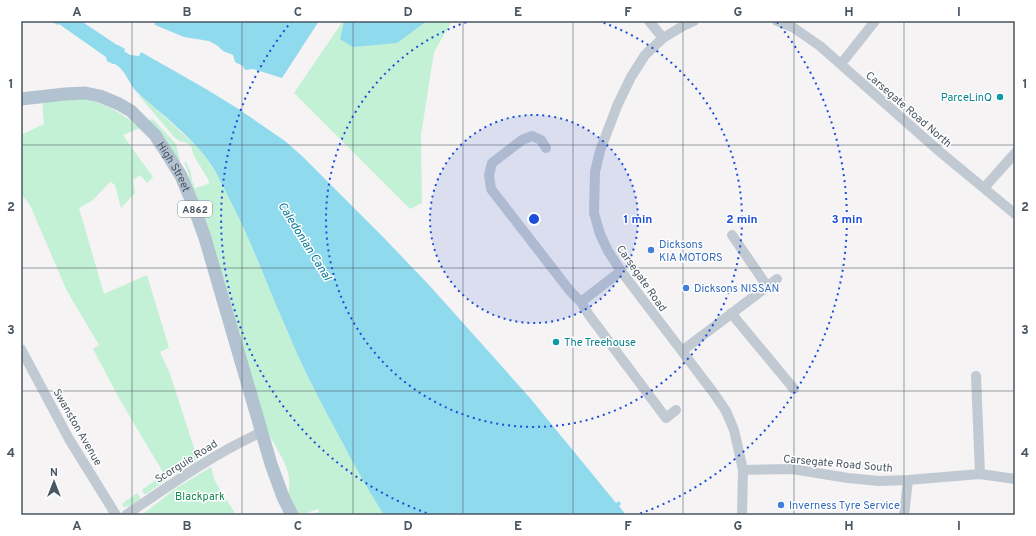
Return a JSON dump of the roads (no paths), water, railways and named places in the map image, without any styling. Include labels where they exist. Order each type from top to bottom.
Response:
[{"type":"main road","name":"High Street","points":[[21,99],[64,94],[93,94],[119,104],[131,111],[155,135],[181,176],[192,202],[210,253],[262,432]]},
{"type":"main road","name":"A862","points":[[262,432],[278,483],[292,515]]},
{"type":"street","points":[[649,21],[663,38]]},
{"type":"street","name":"Carsegate Road","points":[[694,21],[682,26],[663,38],[645,55],[631,77],[617,106],[600,151],[595,172],[594,213],[600,234],[608,251],[621,271],[726,411],[734,430],[742,470],[742,515]]},
{"type":"street","name":"Carsegate Road North","points":[[777,21],[794,28],[820,46],[939,151],[1015,214]]},
{"type":"street","points":[[840,64],[875,21]]},
{"type":"street","points":[[546,148],[541,140],[532,136],[522,140],[492,163],[488,175],[491,189],[570,291],[581,302],[589,315],[666,418],[676,410]]},
{"type":"street","points":[[984,188],[1015,153]]},
{"type":"street","points":[[732,235],[767,286]]},
{"type":"street","points":[[581,302],[621,271]]},
{"type":"street","points":[[682,351],[777,279]]},
{"type":"street","points":[[731,313],[794,389]]},
{"type":"street","name":"Swanston Avenue","points":[[21,349],[69,439],[116,515]]},
{"type":"street","points":[[976,376],[980,474]]},
{"type":"street","name":"Scorguie Road","points":[[130,514],[186,474],[240,442],[262,432]]},
{"type":"street","name":"Carsegate Road South","points":[[742,470],[792,469],[848,478],[879,481],[980,474],[1015,479]]},
{"type":"street","points":[[904,515],[908,480]]},
{"type":"water","name":"Caledonian Canal","points":[[51,21],[81,21],[125,49],[124,51],[130,55],[139,56],[141,52],[206,89],[285,141],[383,237],[429,285],[530,398],[616,503],[619,501],[621,504],[619,506],[626,515],[384,515],[355,466],[311,383],[292,342],[245,230],[209,161],[182,132],[136,91],[119,67],[107,61],[106,57],[59,24],[58,25]]},
{"type":"water","points":[[154,21],[319,21],[282,78],[253,69],[245,70],[243,66],[235,62],[233,55],[223,51],[209,41],[184,37],[155,25]]},
{"type":"water","points":[[344,21],[427,21],[397,43],[353,47],[340,39]]},
{"type":"place","name":"ParceLinQ","points":[[1000,97]]},
{"type":"place","name":"Dicksons KIA MOTORS","points":[[651,250]]},
{"type":"place","name":"Dicksons NISSAN","points":[[686,288]]},
{"type":"place","name":"The Treehouse","points":[[556,342]]},
{"type":"place","name":"Inverness Tyre Service","points":[[781,505]]},
{"type":"park label","name":"Blackpark","points":[[200,496]]}]
